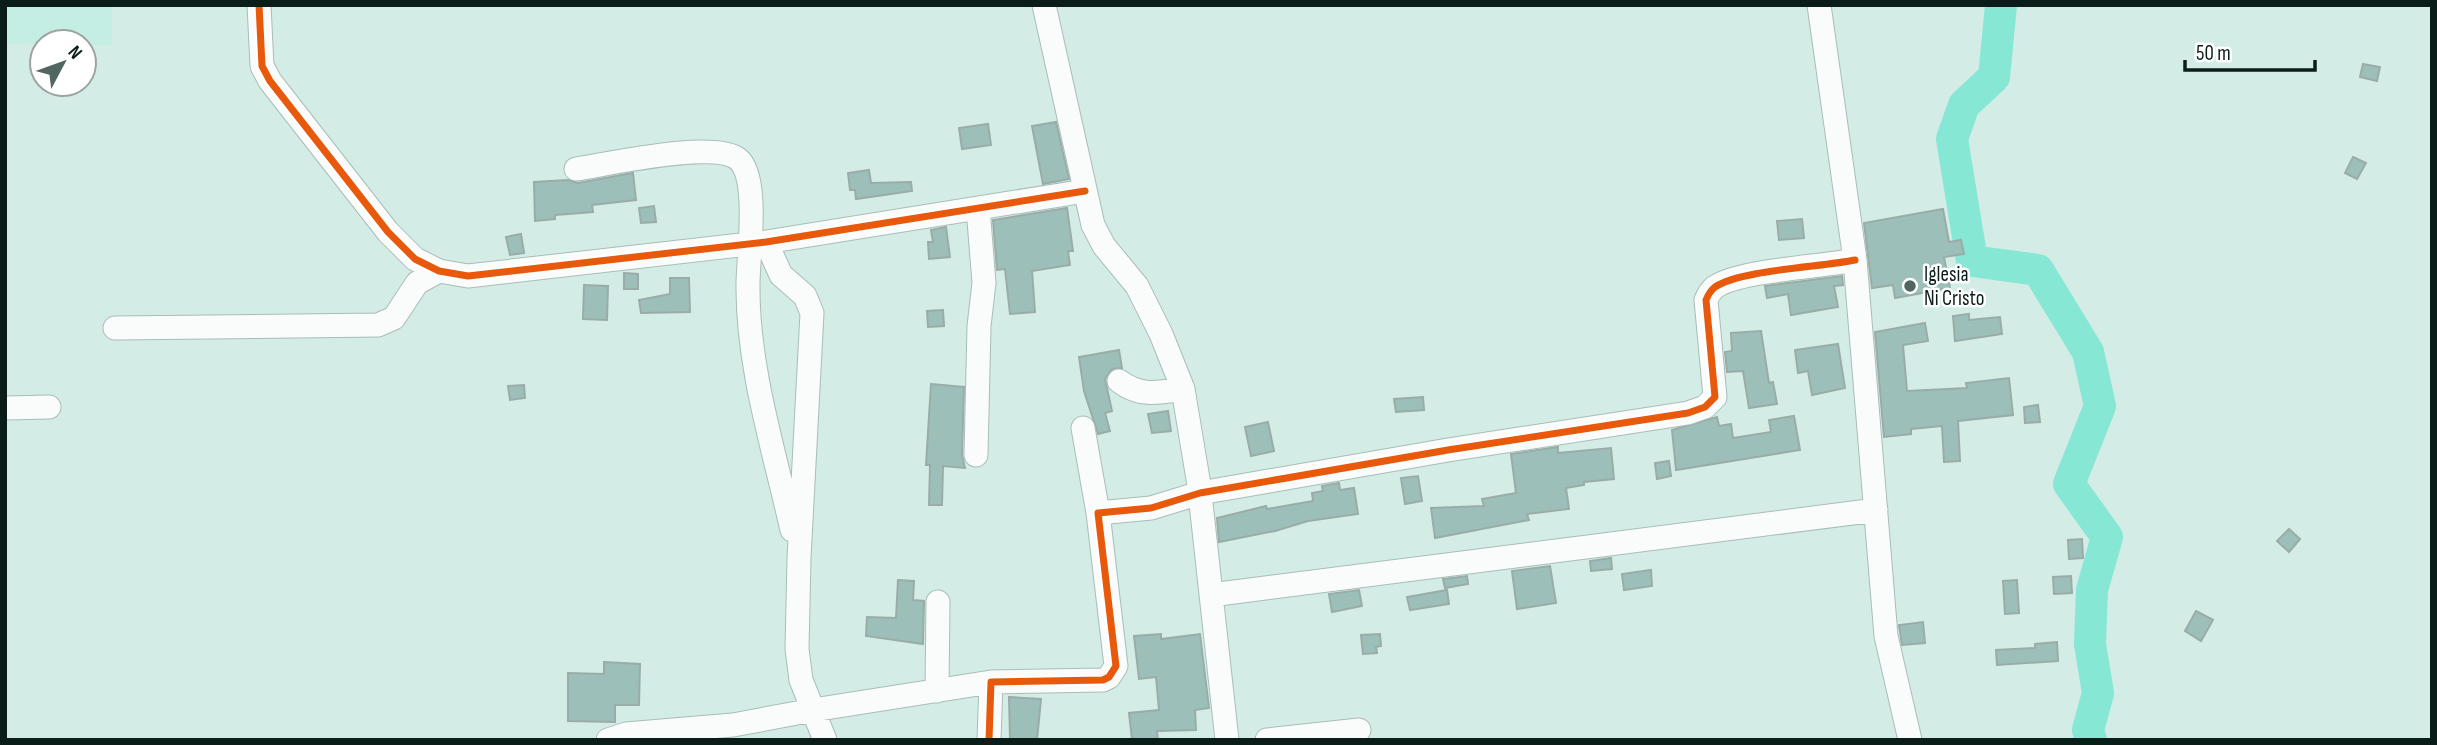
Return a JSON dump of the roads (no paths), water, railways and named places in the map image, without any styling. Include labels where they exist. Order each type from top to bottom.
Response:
[{"type":"street","points":[[259,5],[262,65],[270,81],[388,232],[415,259],[439,271],[468,276],[758,243],[1085,191]]},
{"type":"street","points":[[1044,5],[1093,225],[1104,246],[1137,286],[1172,358],[1183,389],[1200,493],[1227,740]]},
{"type":"street","points":[[1819,5],[1855,260],[1886,636],[1910,740]]},
{"type":"street","points":[[576,169],[701,151],[722,151],[738,159],[745,169],[758,243],[749,322],[799,558]]},
{"type":"street","points":[[976,455],[979,326],[984,283],[978,208]]},
{"type":"street","points":[[758,243],[781,275],[805,296],[812,313],[797,649],[801,681],[825,740]]},
{"type":"street","points":[[1098,513],[1151,508],[1200,493],[1448,450],[1665,418],[1705,407],[1715,397],[1706,300],[1711,289],[1721,283],[1759,273],[1855,260]]},
{"type":"street","points":[[115,328],[378,326],[394,318],[417,283],[439,271]]},
{"type":"street","points":[[1119,381],[1144,394],[1183,389]]},
{"type":"street","points":[[5,408],[49,407]]},
{"type":"street","points":[[608,740],[626,734],[733,725],[991,682],[1103,680],[1116,666],[1098,513],[1083,428]]},
{"type":"street","points":[[1211,595],[1876,510]]},
{"type":"street","points":[[937,691],[938,602]]},
{"type":"street","points":[[989,740],[991,682]]},
{"type":"street","points":[[1268,740],[1359,730]]},
{"type":"waterway","points":[[2001,5],[1994,77],[1964,105],[1952,139],[1972,261],[2038,270],[2088,352],[2100,406],[2069,484],[2107,537],[2092,590],[2090,644],[2098,693],[2088,730],[2091,740]]},
{"type":"place","name":"Iglesia Ni Cristo","points":[[1910,286]]}]
